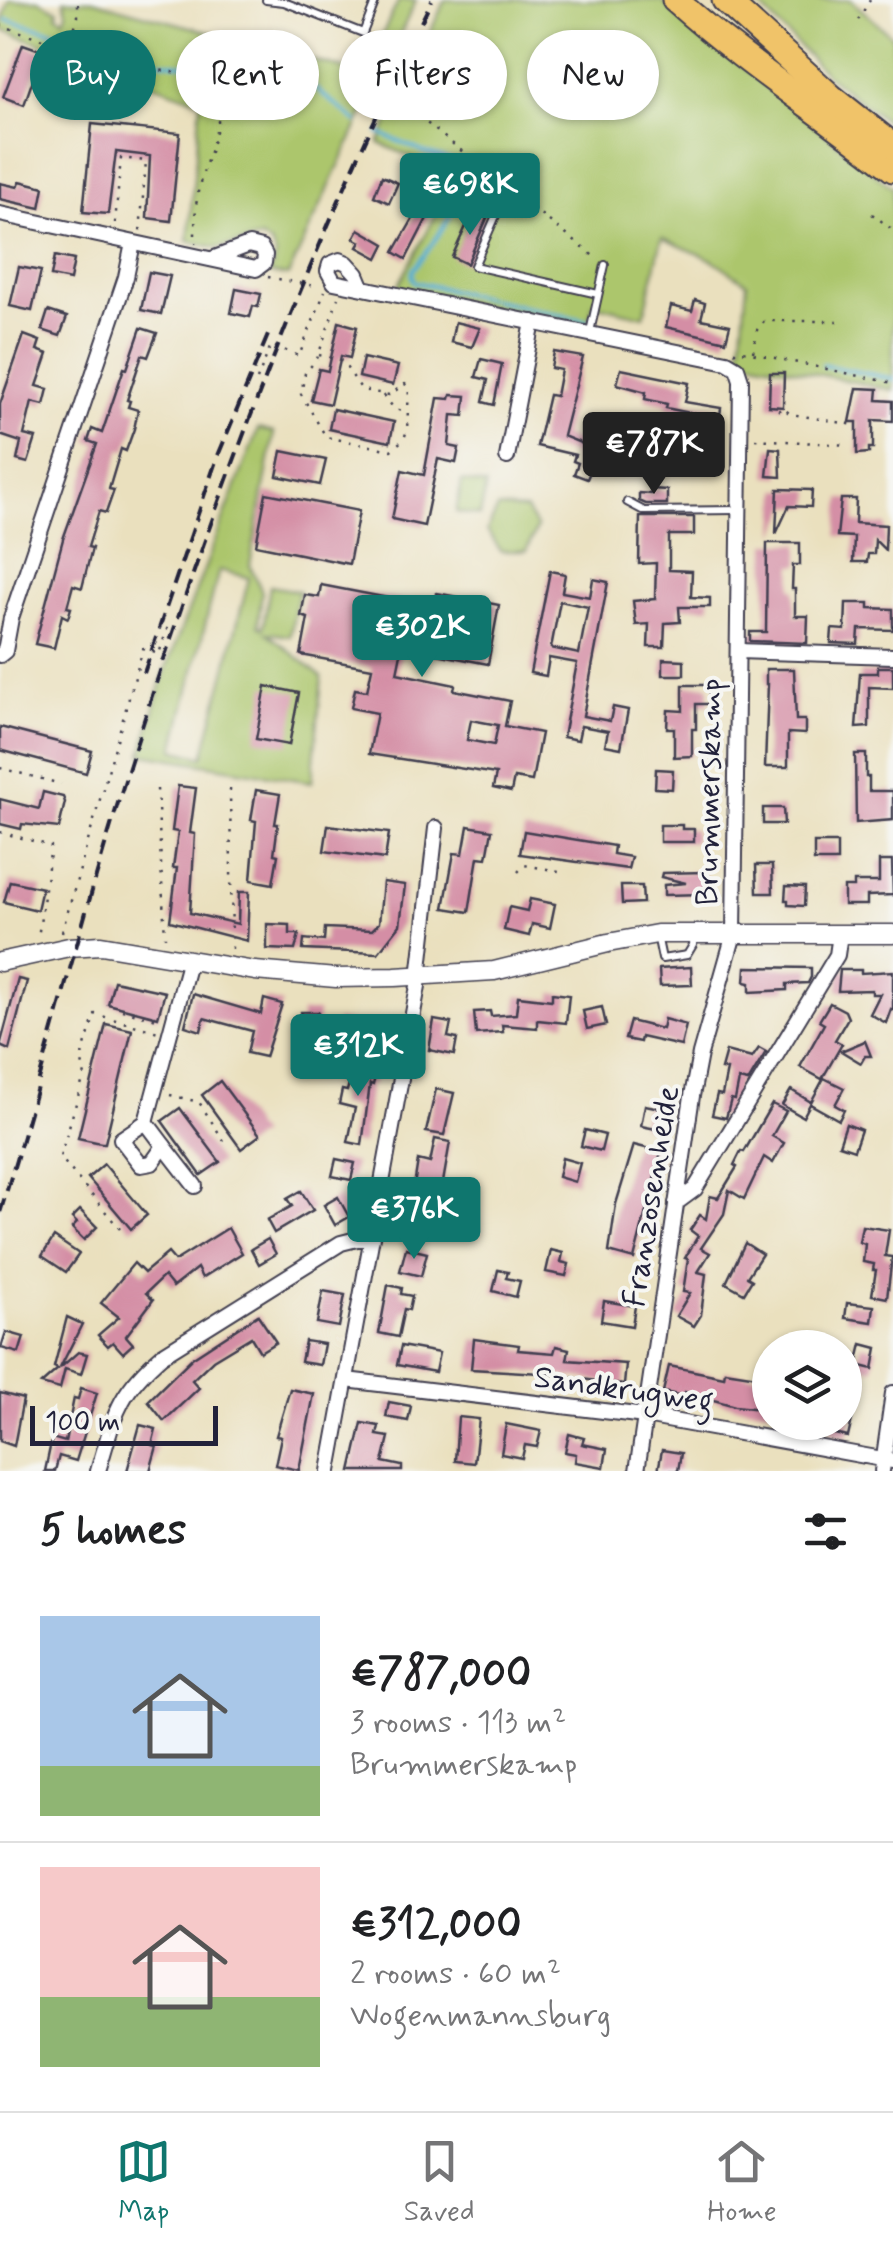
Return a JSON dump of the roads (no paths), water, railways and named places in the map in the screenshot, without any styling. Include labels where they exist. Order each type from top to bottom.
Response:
[{"type":"highway","points":[[675,0],[722,42],[893,169]]},
{"type":"highway","points":[[698,0],[818,110]]},
{"type":"highway","points":[[725,0],[893,146]]},
{"type":"street","points":[[0,214],[256,269],[264,264],[266,255],[255,244],[212,259]]},
{"type":"street","points":[[0,655],[5,651],[4,629],[136,244]]},
{"type":"street","points":[[362,286],[348,263],[334,261],[329,278],[341,284],[590,333]]},
{"type":"street","points":[[507,458],[534,322]]},
{"type":"street","name":"Brummerskamp","points":[[590,333],[727,362],[737,368],[741,380],[734,934]]},
{"type":"street","name":"Brummerskamp","points":[[738,651],[893,656]]},
{"type":"street","points":[[328,1471],[420,976],[436,828]]},
{"type":"street","points":[[0,962],[41,952],[101,945],[252,971],[336,978],[420,976],[494,971],[608,942],[658,934],[893,934]]},
{"type":"street","name":"Franzosenheide","points":[[637,1471],[700,1054],[734,934]]},
{"type":"street","points":[[676,1203],[695,1189],[773,1064],[837,954],[840,934]]},
{"type":"street","points":[[164,1146],[152,1163],[142,1165],[121,1140],[146,1122],[190,959]]},
{"type":"street","points":[[146,1122],[195,1186]]},
{"type":"street","points":[[98,1471],[121,1399],[162,1355],[341,1243],[371,1239]]},
{"type":"street","name":"Sandkrugweg","points":[[346,1380],[645,1416],[886,1464]]},
{"type":"street","points":[[886,1464],[893,1393]]},
{"type":"lane","points":[[266,0],[284,2],[363,33],[376,0]]},
{"type":"lane","points":[[508,188],[474,266],[598,294]]},
{"type":"lane","points":[[590,333],[605,266]]},
{"type":"lane","points":[[627,502],[644,511],[740,510]]},
{"type":"waterway","points":[[7,20],[55,32],[84,48],[116,55],[300,81],[357,122]]},
{"type":"waterway","points":[[379,133],[455,162],[467,171],[455,207],[413,270],[415,282],[588,321]]},
{"type":"waterway","points":[[823,365],[893,379]]},
{"type":"railway","points":[[0,1213],[121,793],[187,590],[300,291],[432,0]]},
{"type":"railway","points":[[144,673],[217,458],[268,335]]}]
